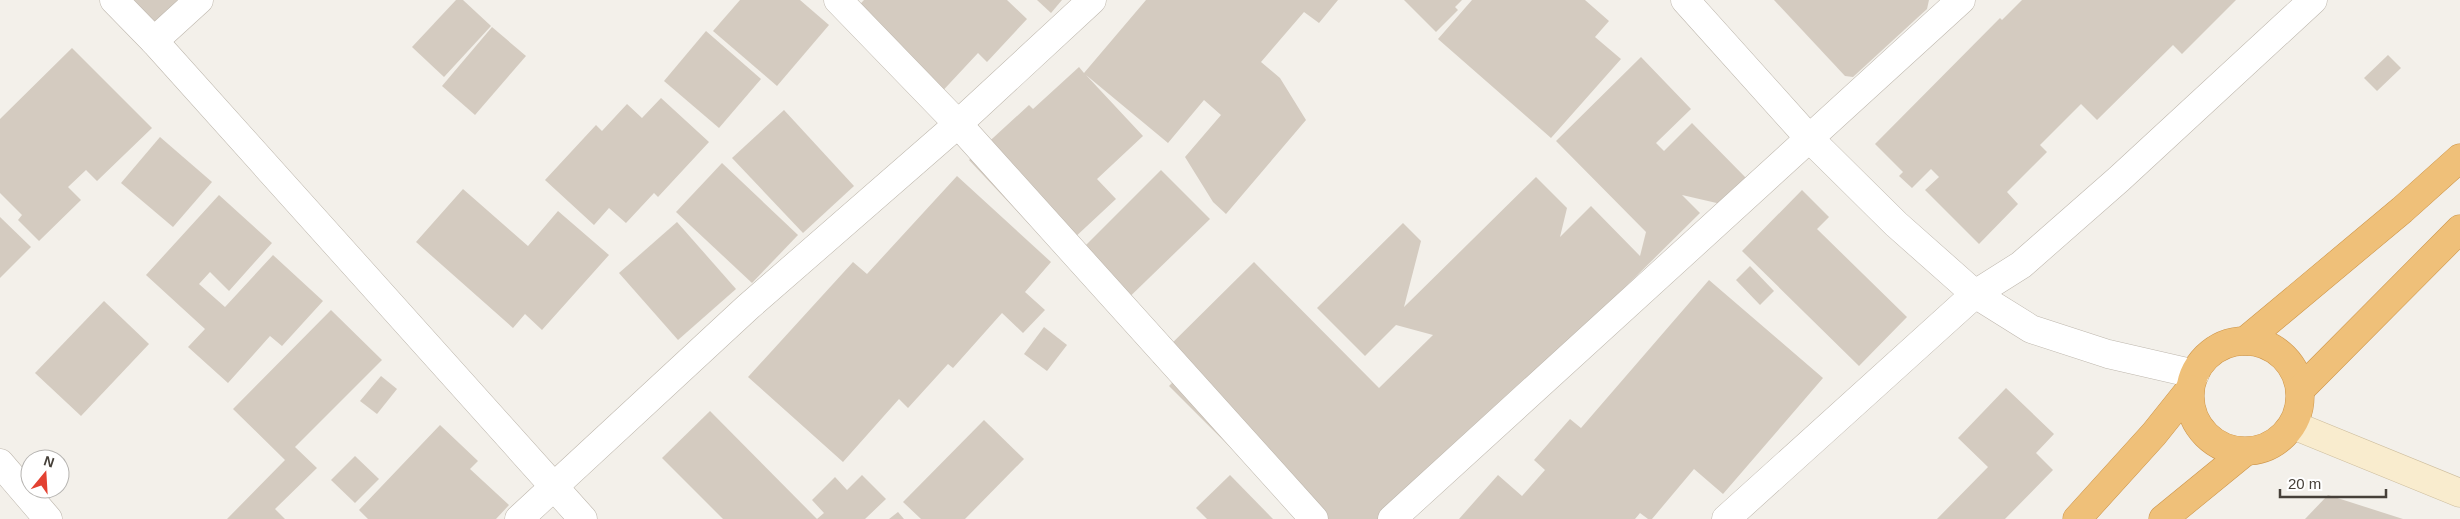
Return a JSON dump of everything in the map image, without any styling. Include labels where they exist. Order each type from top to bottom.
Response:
[{"type":"highway","points":[[2245,341],[2402,210],[2460,158]]},
{"type":"highway","points":[[2300,390],[2460,229]]},
{"type":"highway","points":[[2077,519],[2143,447],[2192,381],[2203,360],[2215,350],[2229,343],[2245,341],[2268,346],[2288,360],[2296,374],[2300,390],[2300,408],[2292,426],[2280,440],[2264,448],[2245,452],[2226,448],[2210,439],[2198,425],[2191,407],[2192,381]]},
{"type":"highway","points":[[2163,519],[2245,452]]},
{"type":"street","points":[[114,0],[154,42],[583,519]]},
{"type":"street","points":[[154,42],[199,0]]},
{"type":"street","points":[[838,0],[958,124],[1314,519]]},
{"type":"street","points":[[519,519],[748,307],[958,124],[1092,0]]},
{"type":"street","points":[[1685,0],[1809,138],[1896,224],[1975,294],[2032,329],[2192,381]]},
{"type":"street","points":[[1392,519],[1961,0]]},
{"type":"street","points":[[1726,519],[1975,294],[2021,264],[2119,179],[2312,0]]},
{"type":"street","points":[[2292,426],[2460,493]]},
{"type":"street","points":[[0,463],[48,519]]},
{"type":"building","points":[[125,0],[206,0],[170,40]]},
{"type":"building","points":[[456,0],[463,0],[491,26],[444,77],[412,47]]},
{"type":"building","points":[[740,0],[800,0],[829,25],[777,86],[713,31]]},
{"type":"building","points":[[864,0],[1007,0],[1027,19],[987,62],[978,53],[936,98],[848,17]]},
{"type":"building","points":[[1037,0],[1062,0],[1051,13]]},
{"type":"building","points":[[1146,0],[1338,0],[1319,23],[1304,12],[1261,62],[1280,78],[1306,120],[1226,214],[1213,202],[1185,157],[1221,115],[1204,100],[1168,143],[1086,75],[1143,136],[1097,179],[1116,199],[1057,254],[969,160],[1029,105],[1033,109],[1079,67],[1084,73]]},
{"type":"building","points":[[1404,0],[1462,0],[1455,7],[1458,10],[1436,32]]},
{"type":"building","points":[[1472,0],[1585,0],[1609,21],[1595,37],[1621,59],[1551,138],[1438,39]]},
{"type":"building","points":[[1774,0],[1929,0],[1927,9],[1853,77],[1845,76]]},
{"type":"building","points":[[2022,0],[2236,0],[2182,54],[2173,45],[2097,120],[2081,104],[2040,145],[2047,152],[2007,192],[2018,204],[1979,244],[1925,190],[1939,177],[1931,169],[1912,188],[1899,176],[1903,172],[1875,144],[2000,18],[2002,20]]},
{"type":"building","points":[[492,27],[526,56],[475,115],[442,86]]},
{"type":"building","points":[[706,31],[761,79],[719,128],[664,81]]},
{"type":"building","points":[[72,48],[152,128],[97,181],[86,170],[68,187],[81,200],[39,241],[18,220],[22,215],[0,193],[0,119]]},
{"type":"building","points":[[2388,55],[2401,68],[2377,91],[2364,78]]},
{"type":"building","points":[[1641,57],[1691,109],[1656,143],[1664,151],[1692,123],[1747,179],[1721,204],[1682,195],[1700,213],[1391,519],[1302,519],[1169,386],[1173,382],[1153,362],[1254,262],[1379,388],[1433,335],[1396,325],[1365,356],[1317,308],[1403,223],[1421,241],[1404,307],[1536,177],[1567,208],[1560,237],[1591,206],[1640,256],[1646,232],[1556,141]]},
{"type":"building","points":[[661,98],[709,142],[658,197],[654,193],[626,223],[609,208],[594,225],[545,180],[596,125],[602,131],[627,104],[642,118]]},
{"type":"building","points":[[784,110],[854,186],[803,233],[732,158]]},
{"type":"building","points":[[160,137],[212,182],[173,227],[121,183]]},
{"type":"building","points":[[722,163],[798,235],[752,283],[676,212]]},
{"type":"building","points":[[1161,170],[1210,219],[1116,310],[1068,263]]},
{"type":"building","points":[[957,176],[1051,262],[1025,292],[1045,310],[1023,333],[1002,313],[953,368],[948,364],[908,408],[899,399],[843,462],[748,377],[853,262],[867,274]]},
{"type":"building","points":[[463,189],[528,246],[558,211],[609,255],[542,330],[525,314],[513,328],[416,242]]},
{"type":"building","points":[[1802,190],[1829,217],[1817,229],[1907,317],[1859,366],[1742,251]]},
{"type":"building","points":[[219,195],[272,243],[229,291],[210,272],[199,284],[225,307],[273,255],[323,301],[282,346],[270,336],[228,383],[188,347],[205,329],[146,275]]},
{"type":"building","points":[[0,217],[31,247],[0,278]]},
{"type":"building","points":[[677,222],[736,289],[678,340],[619,273]]},
{"type":"building","points":[[1750,266],[1774,291],[1760,305],[1736,280]]},
{"type":"building","points":[[1709,280],[1823,378],[1723,494],[1694,469],[1652,519],[1648,519],[1640,513],[1635,519],[1459,519],[1498,475],[1522,496],[1545,470],[1534,460],[1570,419],[1581,428]]},
{"type":"building","points":[[104,301],[149,344],[81,416],[35,373]]},
{"type":"building","points":[[331,310],[382,360],[295,447],[317,468],[275,509],[285,519],[227,519],[285,460],[233,409]]},
{"type":"building","points":[[1044,327],[1067,345],[1047,371],[1024,354]]},
{"type":"building","points":[[381,376],[397,389],[377,414],[360,401]]},
{"type":"building","points":[[2006,388],[2054,434],[2036,453],[2053,470],[2005,519],[1937,519],[1988,467],[1958,438]]},
{"type":"building","points":[[710,411],[817,519],[723,519],[662,458]]},
{"type":"building","points":[[984,420],[1024,459],[965,519],[921,519],[903,502]]},
{"type":"building","points":[[440,425],[478,461],[470,469],[509,505],[496,519],[368,519],[359,510]]},
{"type":"building","points":[[355,456],[379,479],[355,503],[331,480]]},
{"type":"building","points":[[862,475],[886,499],[865,519],[817,519],[824,513],[812,500],[835,477],[847,490]]},
{"type":"building","points":[[1230,475],[1273,519],[1207,519],[1196,508]]},
{"type":"building","points":[[2328,495],[2403,519],[2305,519]]},
{"type":"building","points":[[898,512],[904,519],[889,519]]}]
